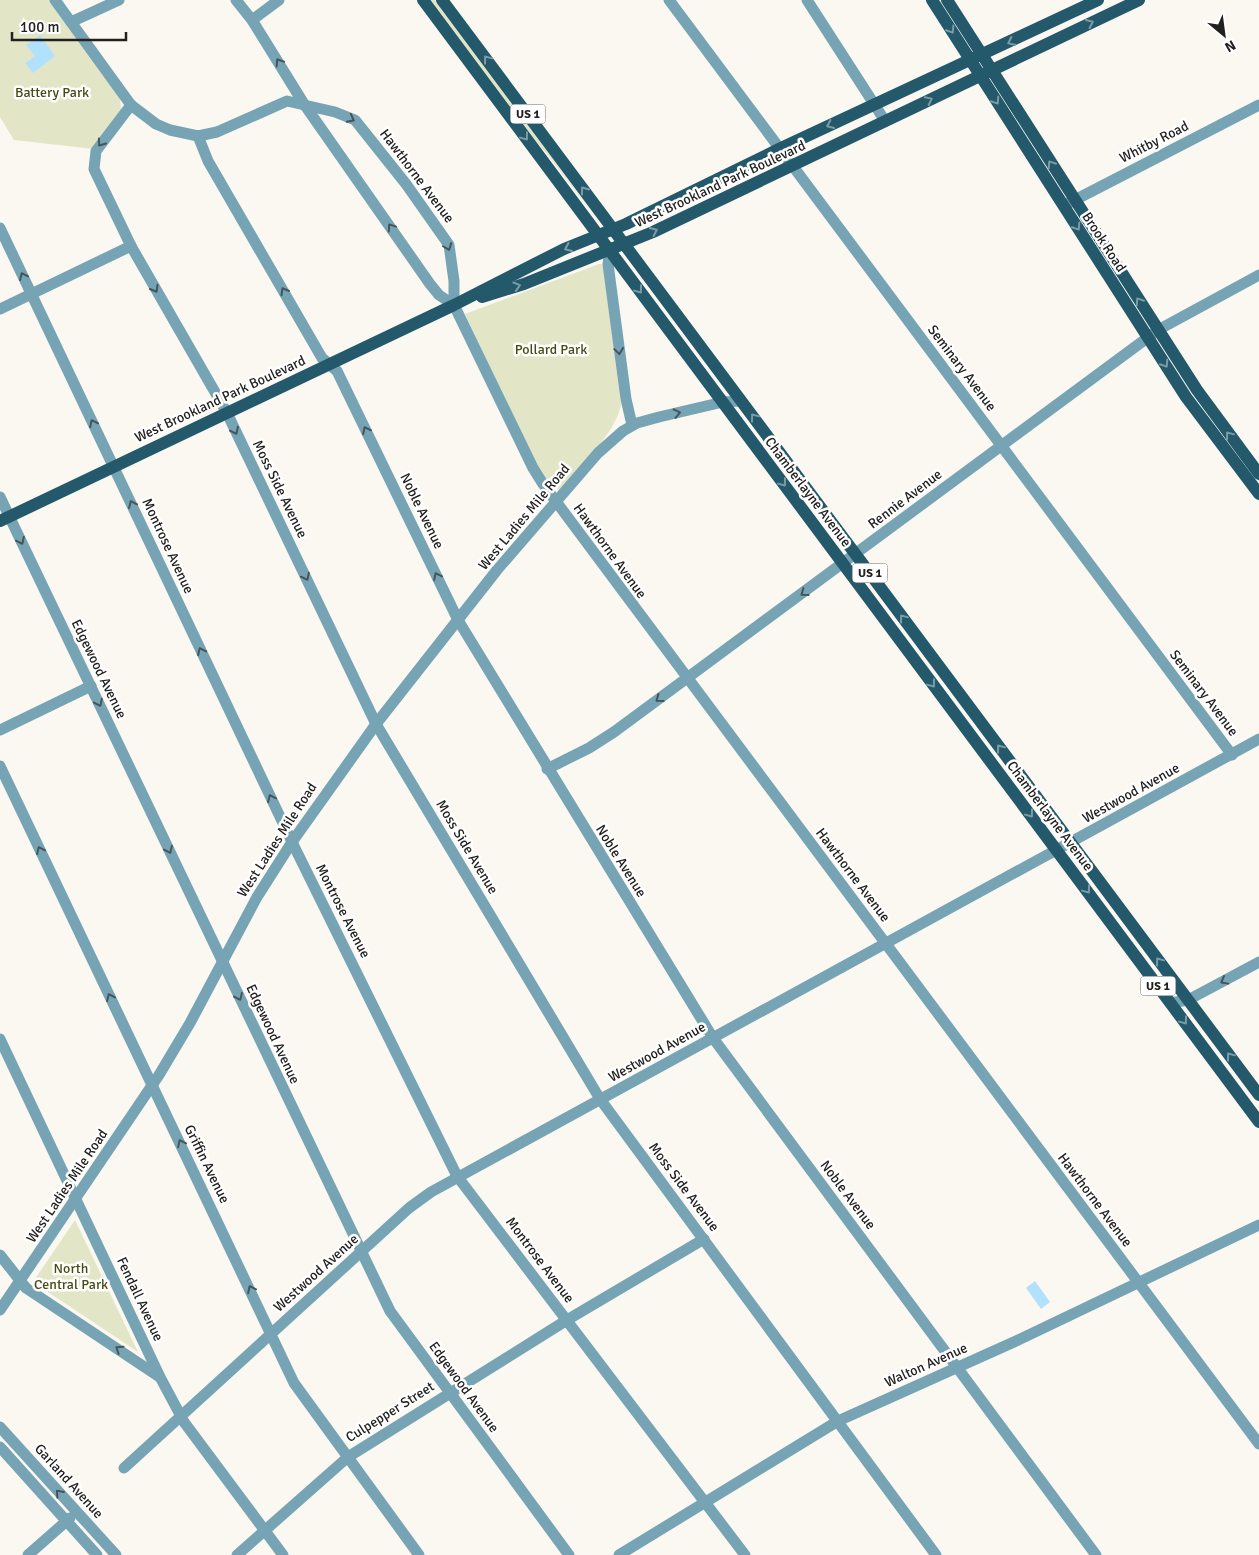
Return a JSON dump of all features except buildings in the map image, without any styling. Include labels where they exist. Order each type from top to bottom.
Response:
[{"type":"main road","name":"Chamberlayne Avenue","points":[[423,0],[1259,1122]]},
{"type":"main road","name":"Chamberlayne Avenue","points":[[442,0],[1259,1095]]},
{"type":"main road","name":"Brook Road","points":[[932,0],[985,73],[1153,334],[1259,474]]},
{"type":"main road","name":"Brook Road","points":[[947,0],[975,58]]},
{"type":"main road","name":"West Brookland Park Boulevard","points":[[5,518],[454,305],[520,270],[613,229],[874,104],[1098,0]]},
{"type":"main road","name":"West Brookland Park Boulevard","points":[[454,305],[524,284],[624,245],[1139,0]]},
{"type":"main road","name":"Brook Road","points":[[1153,334],[1193,408],[1259,494]]},
{"type":"street","points":[[55,0],[131,105],[156,124],[186,135],[198,136],[229,128],[283,101],[304,104]]},
{"type":"street","points":[[71,22],[120,0]]},
{"type":"street","name":"Hawthorne Avenue","points":[[236,0],[252,20],[304,104],[430,284],[439,295],[454,305]]},
{"type":"street","points":[[252,20],[278,0]]},
{"type":"street","name":"Seminary Avenue","points":[[669,0],[1232,755]]},
{"type":"street","points":[[808,0],[885,122]]},
{"type":"street","name":"Hawthorne Avenue","points":[[304,104],[335,112],[355,120],[406,184],[449,245],[453,272],[454,305],[533,468],[555,501],[1259,1444]]},
{"type":"street","name":"Moss Side Avenue","points":[[131,105],[96,151],[93,163],[94,169],[131,246],[227,413],[376,724],[600,1099],[936,1555]]},
{"type":"street","name":"Whitby Road","points":[[1069,203],[1259,105]]},
{"type":"street","name":"Noble Avenue","points":[[198,136],[213,170],[322,358],[337,371],[458,620],[547,769],[713,1038],[1096,1555]]},
{"type":"street","name":"Montrose Avenue","points":[[0,228],[292,842],[457,1176],[707,1502],[745,1555]]},
{"type":"street","points":[[0,309],[131,246]]},
{"type":"street","points":[[610,251],[608,264],[626,399],[632,425]]},
{"type":"street","name":"Rennie Avenue","points":[[547,769],[589,748],[687,678],[844,564],[1153,334],[1259,276]]},
{"type":"street","name":"West Ladies Mile Road","points":[[0,1310],[21,1282],[152,1086],[190,1024],[257,897],[292,842],[376,724],[555,501],[606,445],[632,425],[722,402],[742,401]]},
{"type":"street","name":"Edgewood Avenue","points":[[0,497],[5,518],[91,686],[360,1253],[390,1311],[569,1555]]},
{"type":"street","points":[[0,730],[91,686]]},
{"type":"street","name":"Westwood Avenue","points":[[124,1468],[409,1208],[457,1176],[1071,844],[1259,739]]},
{"type":"street","name":"Griffin Avenue","points":[[0,766],[302,1396],[419,1555]]},
{"type":"street","points":[[1170,1003],[1188,1000],[1259,962]]},
{"type":"street","name":"Fendall Avenue","points":[[0,1039],[160,1377],[181,1416],[283,1555]]},
{"type":"street","name":"Walton Avenue","points":[[619,1555],[838,1422],[957,1368],[1259,1225]]},
{"type":"street","name":"Culpepper Street","points":[[237,1555],[348,1457],[567,1320],[704,1239]]},
{"type":"street","points":[[0,1255],[21,1282],[160,1377]]},
{"type":"street","name":"Garland Avenue","points":[[0,1427],[116,1555]]},
{"type":"street","name":"Garland Avenue","points":[[0,1447],[97,1555]]},
{"type":"street","points":[[28,1555],[77,1512]]},
{"type":"green space","name":"Battery Park","points":[[0,0],[50,0],[120,98],[121,110],[94,149],[14,140],[0,117]]},
{"type":"green space","points":[[428,0],[437,0],[599,222],[548,155],[524,129]]},
{"type":"green space","name":"Pollard Park","points":[[602,264],[604,269],[621,405],[612,427],[597,448],[559,489],[552,489],[542,477],[465,314]]},
{"type":"green space","name":"North Central Park","points":[[75,1220],[138,1352],[33,1282]]},
{"type":"water","points":[[40,35],[55,56],[33,73],[25,63],[35,56],[26,45]]},
{"type":"water","points":[[1035,1281],[1050,1302],[1041,1309],[1026,1288]]}]
